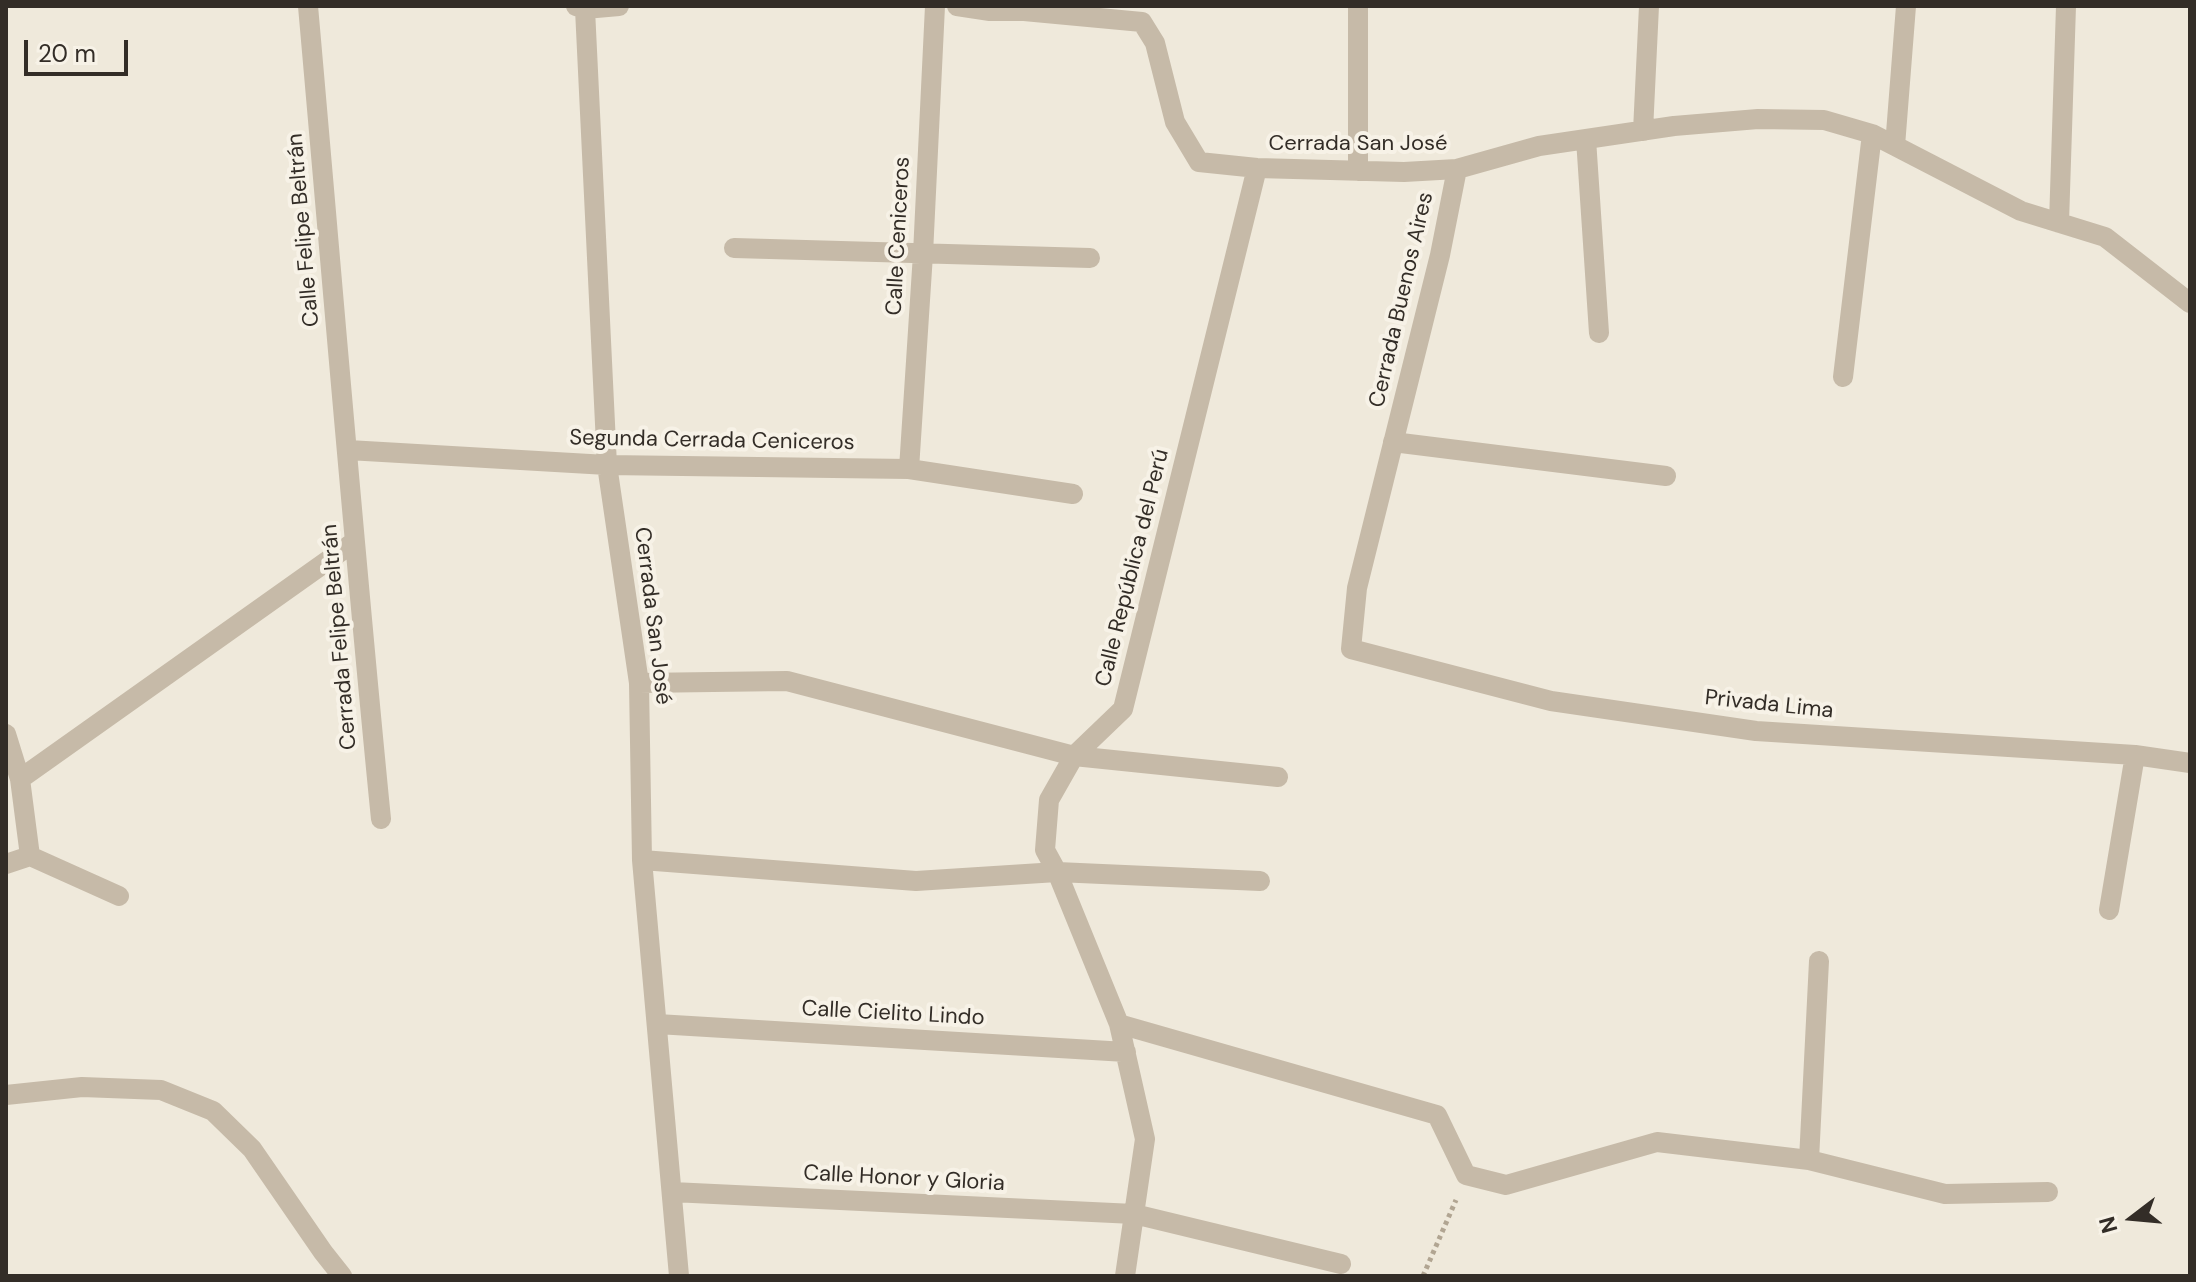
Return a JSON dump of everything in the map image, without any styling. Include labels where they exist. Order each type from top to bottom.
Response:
[{"type":"street","name":"Calle Felipe Beltrán","points":[[308,6],[348,450]]},
{"type":"street","name":"Cerrada San José","points":[[619,6],[580,8],[607,465],[639,683],[642,860],[679,1276]]},
{"type":"street","name":"Calle Ceniceros","points":[[909,469],[935,6]]},
{"type":"street","name":"Cerrada San José","points":[[957,6],[1142,22],[1155,43],[1175,122],[1199,162],[1257,168],[1358,171],[1457,169],[1539,146],[1674,126],[1758,119],[1824,120],[1872,134],[2021,211],[2105,237],[2190,303]]},
{"type":"street","points":[[1358,6],[1358,171]]},
{"type":"street","points":[[1643,131],[1649,6]]},
{"type":"street","points":[[1895,146],[1906,6]]},
{"type":"street","points":[[2059,223],[2066,6]]},
{"type":"street","points":[[1843,377],[1872,134]]},
{"type":"street","points":[[1586,139],[1599,333]]},
{"type":"street","name":"Calle República del Perú","points":[[1125,1276],[1145,1139],[1119,1024],[1057,872],[1045,850],[1049,800],[1074,756],[1123,709],[1257,168]]},
{"type":"street","name":"Cerrada Buenos Aires","points":[[1351,649],[1357,588],[1440,255],[1457,169]]},
{"type":"street","points":[[734,248],[1090,258]]},
{"type":"street","name":"Cerrada Buenos Aires","points":[[1393,442],[1666,476]]},
{"type":"street","name":"Segunda Cerrada Ceniceros","points":[[348,450],[607,465],[909,469],[1073,494]]},
{"type":"street","name":"Cerrada Felipe Beltrán","points":[[348,450],[381,819]]},
{"type":"street","points":[[20,779],[354,542]]},
{"type":"street","name":"Privada Lima","points":[[1351,649],[1551,701],[1756,731],[2135,755],[2190,763]]},
{"type":"street","points":[[639,683],[787,681],[1074,756],[1278,777]]},
{"type":"street","points":[[6,734],[20,779],[30,856]]},
{"type":"street","points":[[2109,910],[2135,755]]},
{"type":"street","points":[[6,864],[30,856],[119,896]]},
{"type":"street","points":[[642,860],[916,881],[1057,872],[1260,881]]},
{"type":"street","points":[[1809,1160],[1819,961]]},
{"type":"street","name":"Calle Cielito Lindo","points":[[657,1024],[1126,1052]]},
{"type":"street","points":[[1119,1024],[1437,1115],[1466,1175],[1506,1185],[1657,1142],[1809,1160],[1945,1194],[2048,1192]]},
{"type":"street","points":[[6,1095],[82,1087],[161,1090],[213,1111],[252,1149],[342,1276]]},
{"type":"street","name":"Calle Honor y Gloria","points":[[672,1192],[1134,1214],[1341,1264]]},
{"type":"path","points":[[1423,1276],[1466,1175]]}]
